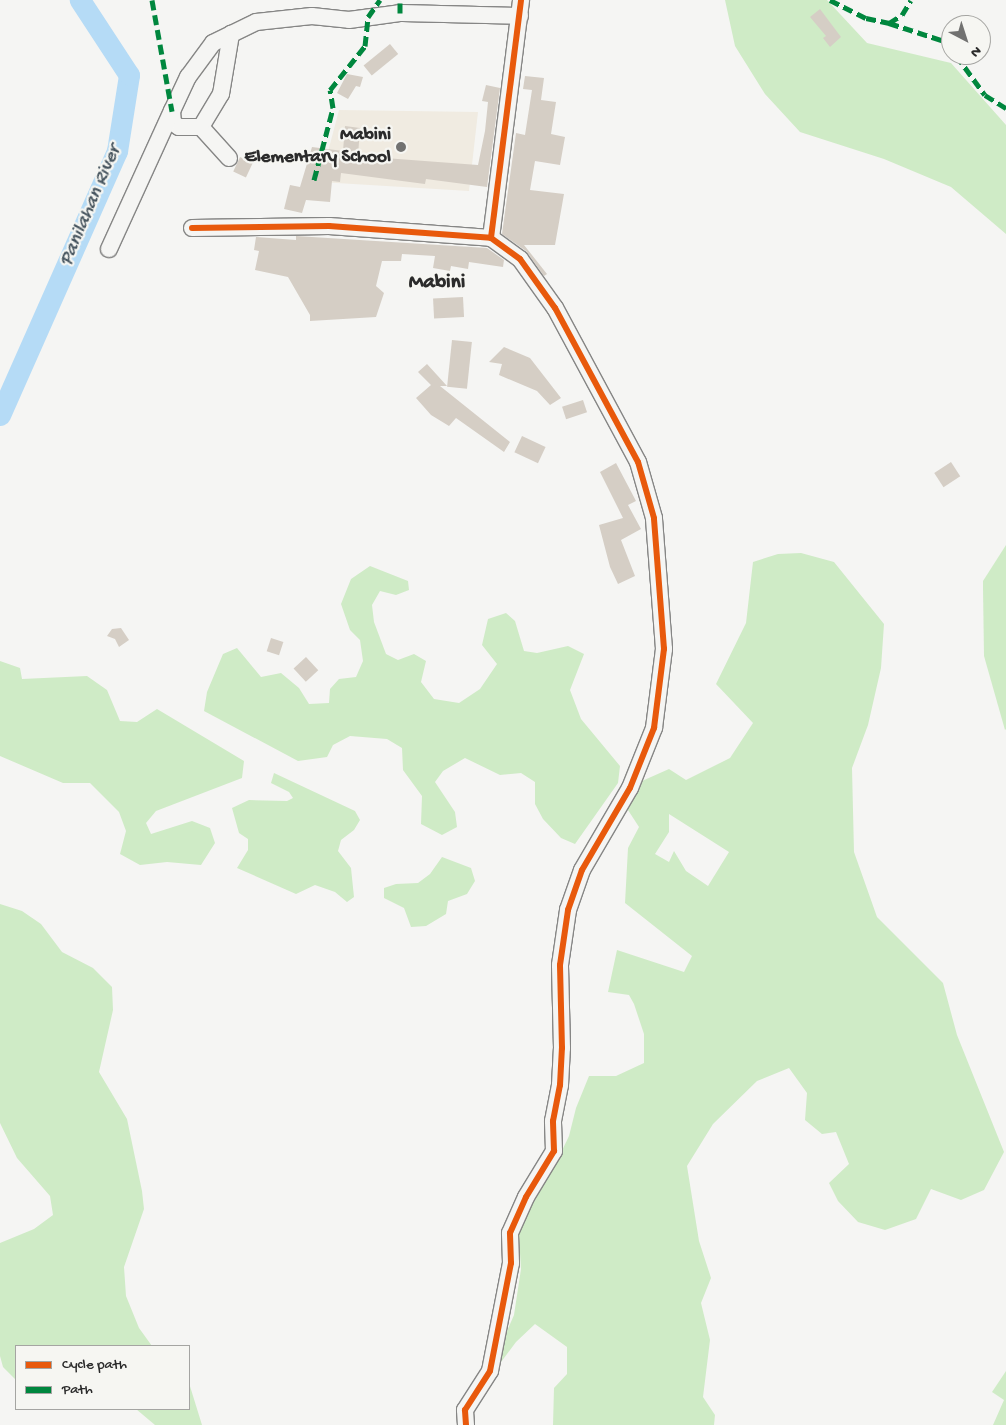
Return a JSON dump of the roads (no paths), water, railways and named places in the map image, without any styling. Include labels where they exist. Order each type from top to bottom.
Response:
[{"type":"street","points":[[109,249],[188,78],[212,43],[256,22],[312,16],[349,20],[400,13],[521,8],[491,238]]},
{"type":"street","points":[[201,127],[221,94],[232,34]]},
{"type":"street","points":[[172,111],[173,123],[179,127],[201,127],[229,158]]},
{"type":"street","points":[[192,228],[329,226],[491,238],[520,259],[555,308],[638,462],[654,518],[664,649],[660,697],[654,728],[630,788],[582,870],[568,910],[560,965],[562,1048],[560,1085],[554,1121],[554,1151],[526,1197],[510,1233],[511,1262],[490,1371],[465,1410],[466,1425]]},
{"type":"waterway","name":"Panilahan River","points":[[0,415],[117,151],[129,75],[80,0]]},
{"type":"place","name":"Mabini Elementary School","points":[[401,147]]},
{"type":"district","name":"Mabini","points":[[437,284]]}]
